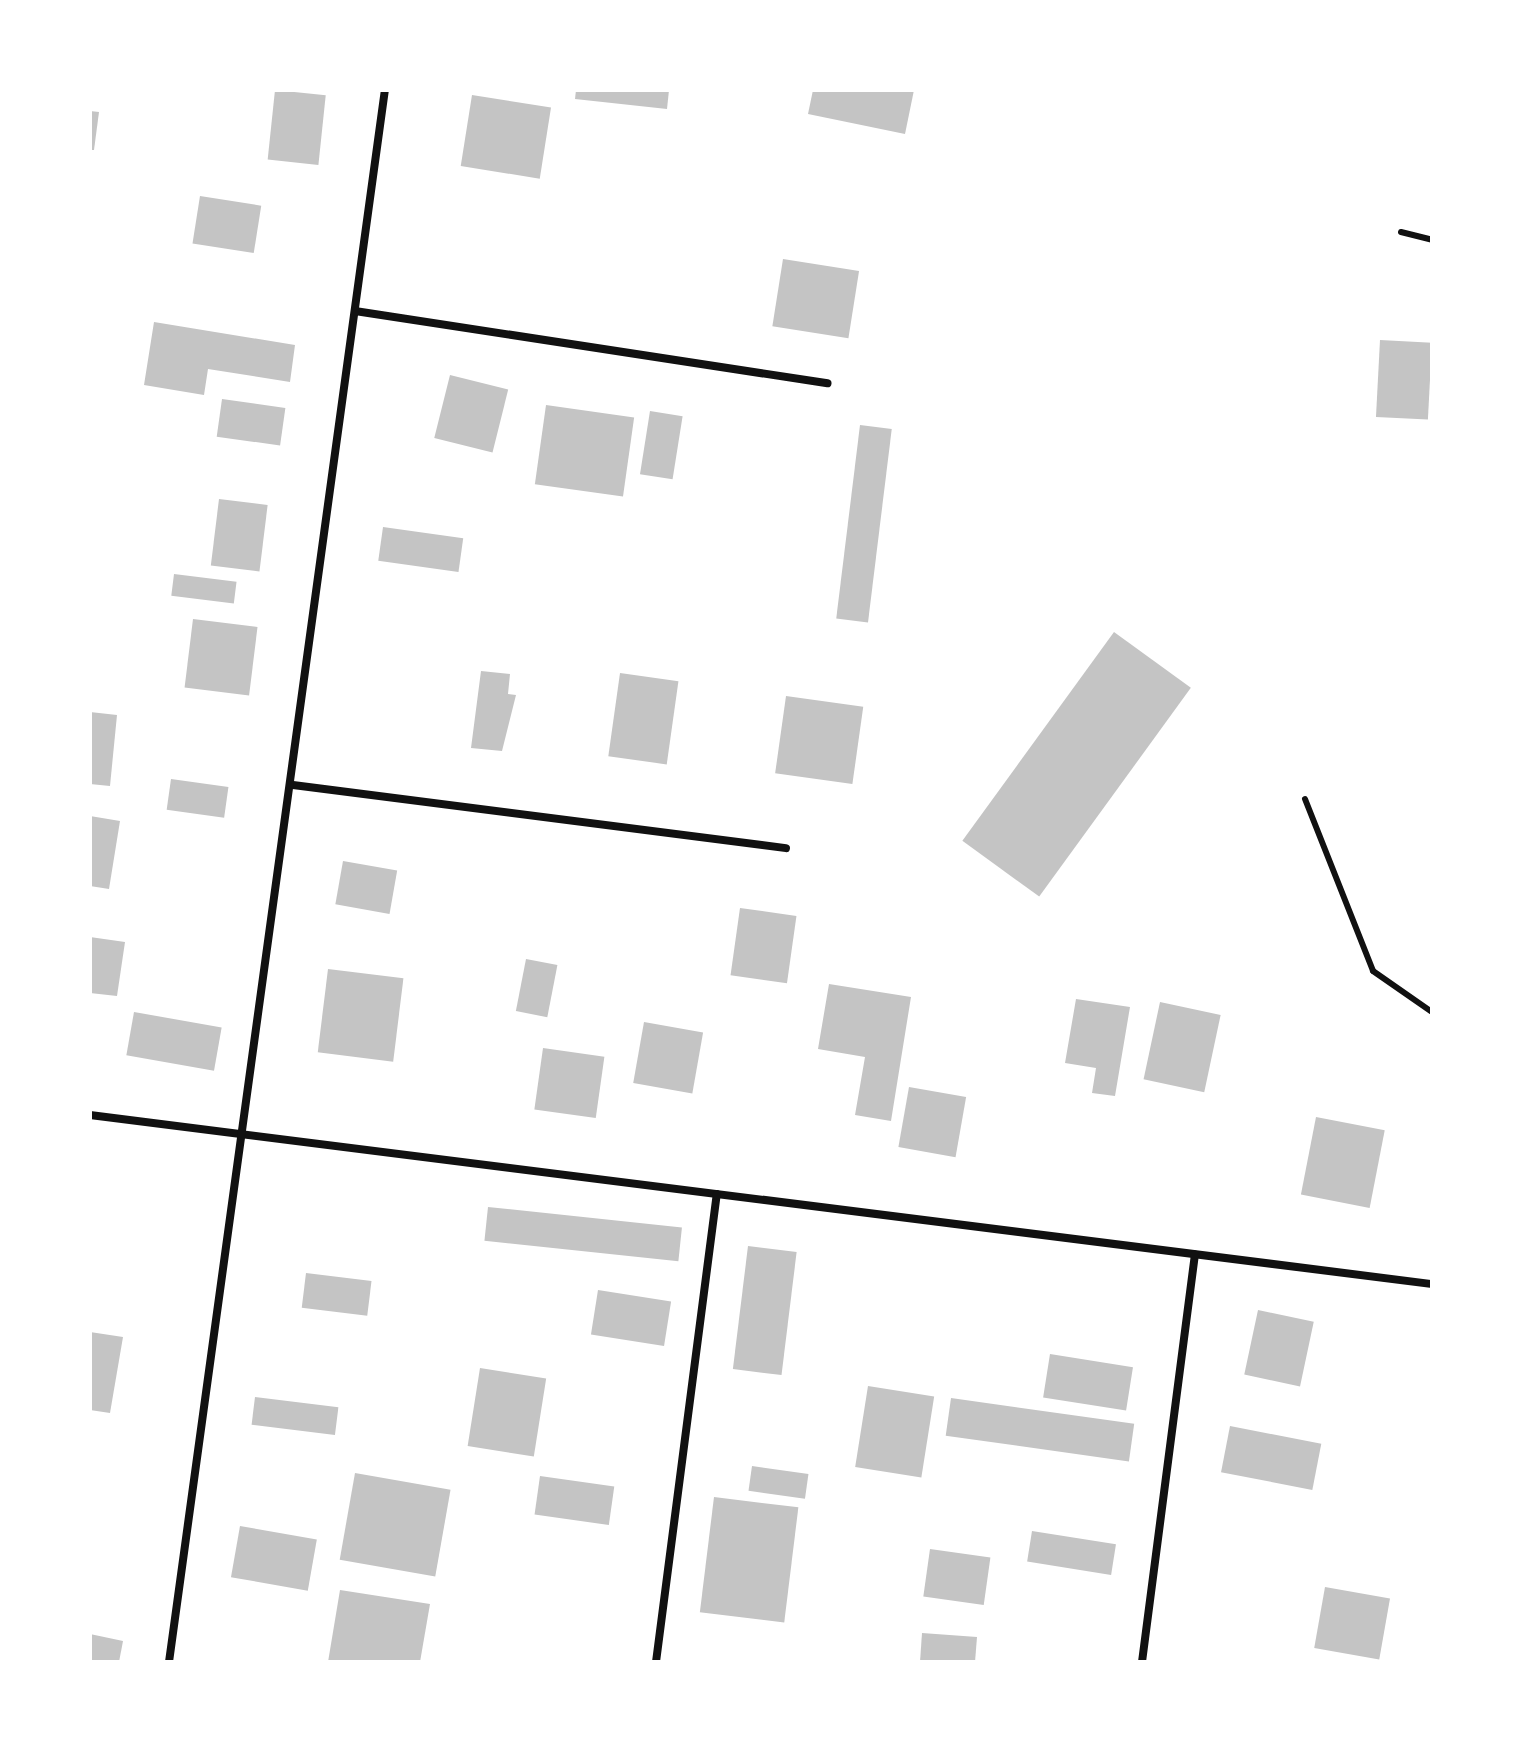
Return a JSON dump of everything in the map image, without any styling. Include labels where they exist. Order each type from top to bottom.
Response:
[{"type":"street","points":[[169,1662],[240,1134],[293,785],[385,90]]},
{"type":"street","points":[[355,311],[828,383]]},
{"type":"street","points":[[293,785],[786,848]]},
{"type":"street","points":[[90,1115],[1432,1284]]},
{"type":"street","points":[[656,1662],[717,1194]]},
{"type":"street","points":[[1142,1662],[1195,1254]]},
{"type":"lane","points":[[1401,232],[1432,240]]},
{"type":"lane","points":[[1305,799],[1373,971],[1432,1012]]},
{"type":"building","points":[[275,90],[326,95],[318,165],[268,160]]},
{"type":"building","points":[[576,90],[669,90],[667,109],[575,99]]},
{"type":"building","points":[[813,90],[914,90],[905,134],[808,114]]},
{"type":"building","points":[[472,95],[551,108],[540,179],[461,166]]},
{"type":"building","points":[[90,111],[99,112],[94,150],[90,150]]},
{"type":"building","points":[[200,196],[261,206],[254,253],[192,243]]},
{"type":"building","points":[[783,259],[859,271],[848,338],[772,326]]},
{"type":"building","points":[[154,322],[295,345],[290,382],[208,369],[204,395],[144,385]]},
{"type":"building","points":[[1380,340],[1432,343],[1428,420],[1376,417]]},
{"type":"building","points":[[450,375],[508,390],[492,453],[434,438]]},
{"type":"building","points":[[222,399],[285,408],[280,446],[217,437]]},
{"type":"building","points":[[546,405],[634,417],[623,497],[535,484]]},
{"type":"building","points":[[650,411],[683,416],[673,479],[640,474]]},
{"type":"building","points":[[860,425],[892,429],[868,622],[836,619]]},
{"type":"building","points":[[219,499],[268,505],[259,571],[211,566]]},
{"type":"building","points":[[383,527],[463,538],[458,572],[378,561]]},
{"type":"building","points":[[174,574],[237,582],[234,604],[171,596]]},
{"type":"building","points":[[193,619],[258,627],[249,695],[185,687]]},
{"type":"building","points":[[1114,632],[1191,688],[1039,897],[962,841]]},
{"type":"building","points":[[481,671],[510,674],[508,694],[516,695],[502,751],[471,748]]},
{"type":"building","points":[[620,673],[678,681],[667,764],[608,756]]},
{"type":"building","points":[[786,696],[863,707],[852,784],[775,773]]},
{"type":"building","points":[[90,712],[117,715],[110,786],[90,784]]},
{"type":"building","points":[[171,779],[228,787],[224,818],[167,810]]},
{"type":"building","points":[[90,816],[120,821],[109,889],[90,886]]},
{"type":"building","points":[[343,861],[397,871],[390,914],[335,904]]},
{"type":"building","points":[[740,908],[796,916],[787,983],[731,975]]},
{"type":"building","points":[[90,937],[125,942],[117,996],[90,993]]},
{"type":"building","points":[[526,959],[557,965],[547,1017],[516,1011]]},
{"type":"building","points":[[328,969],[403,978],[393,1062],[318,1052]]},
{"type":"building","points":[[829,984],[911,997],[891,1121],[855,1115],[865,1057],[818,1049]]},
{"type":"building","points":[[1076,999],[1130,1007],[1115,1096],[1092,1093],[1096,1068],[1065,1063]]},
{"type":"building","points":[[1160,1002],[1221,1015],[1204,1092],[1144,1079]]},
{"type":"building","points":[[134,1012],[222,1027],[214,1071],[126,1055]]},
{"type":"building","points":[[644,1022],[703,1032],[692,1093],[633,1083]]},
{"type":"building","points":[[543,1048],[604,1057],[596,1118],[534,1109]]},
{"type":"building","points":[[909,1087],[966,1097],[956,1157],[898,1147]]},
{"type":"building","points":[[1316,1117],[1385,1130],[1370,1208],[1301,1195]]},
{"type":"building","points":[[488,1207],[682,1227],[678,1261],[484,1241]]},
{"type":"building","points":[[748,1246],[797,1252],[782,1375],[733,1369]]},
{"type":"building","points":[[306,1273],[372,1281],[367,1316],[302,1308]]},
{"type":"building","points":[[598,1290],[671,1302],[664,1346],[591,1334]]},
{"type":"building","points":[[1258,1310],[1314,1322],[1300,1386],[1244,1375]]},
{"type":"building","points":[[90,1332],[123,1337],[110,1413],[90,1410]]},
{"type":"building","points":[[1050,1354],[1133,1367],[1126,1411],[1043,1397]]},
{"type":"building","points":[[480,1368],[546,1378],[534,1457],[468,1446]]},
{"type":"building","points":[[868,1386],[934,1396],[921,1477],[855,1467]]},
{"type":"building","points":[[255,1397],[338,1407],[335,1435],[252,1425]]},
{"type":"building","points":[[951,1398],[1134,1424],[1129,1461],[946,1436]]},
{"type":"building","points":[[1230,1426],[1321,1444],[1312,1490],[1221,1472]]},
{"type":"building","points":[[752,1466],[808,1474],[805,1499],[749,1491]]},
{"type":"building","points":[[355,1473],[451,1490],[435,1577],[340,1560]]},
{"type":"building","points":[[540,1476],[614,1486],[609,1525],[535,1515]]},
{"type":"building","points":[[714,1497],[798,1507],[784,1622],[700,1612]]},
{"type":"building","points":[[240,1526],[317,1540],[308,1591],[231,1577]]},
{"type":"building","points":[[1032,1531],[1116,1544],[1111,1575],[1027,1562]]},
{"type":"building","points":[[930,1549],[990,1557],[984,1605],[923,1597]]},
{"type":"building","points":[[1325,1587],[1390,1598],[1379,1660],[1314,1648]]},
{"type":"building","points":[[340,1590],[430,1604],[420,1662],[328,1662]]},
{"type":"building","points":[[922,1633],[977,1637],[975,1662],[920,1662]]},
{"type":"building","points":[[90,1634],[123,1641],[119,1662],[90,1662]]}]
